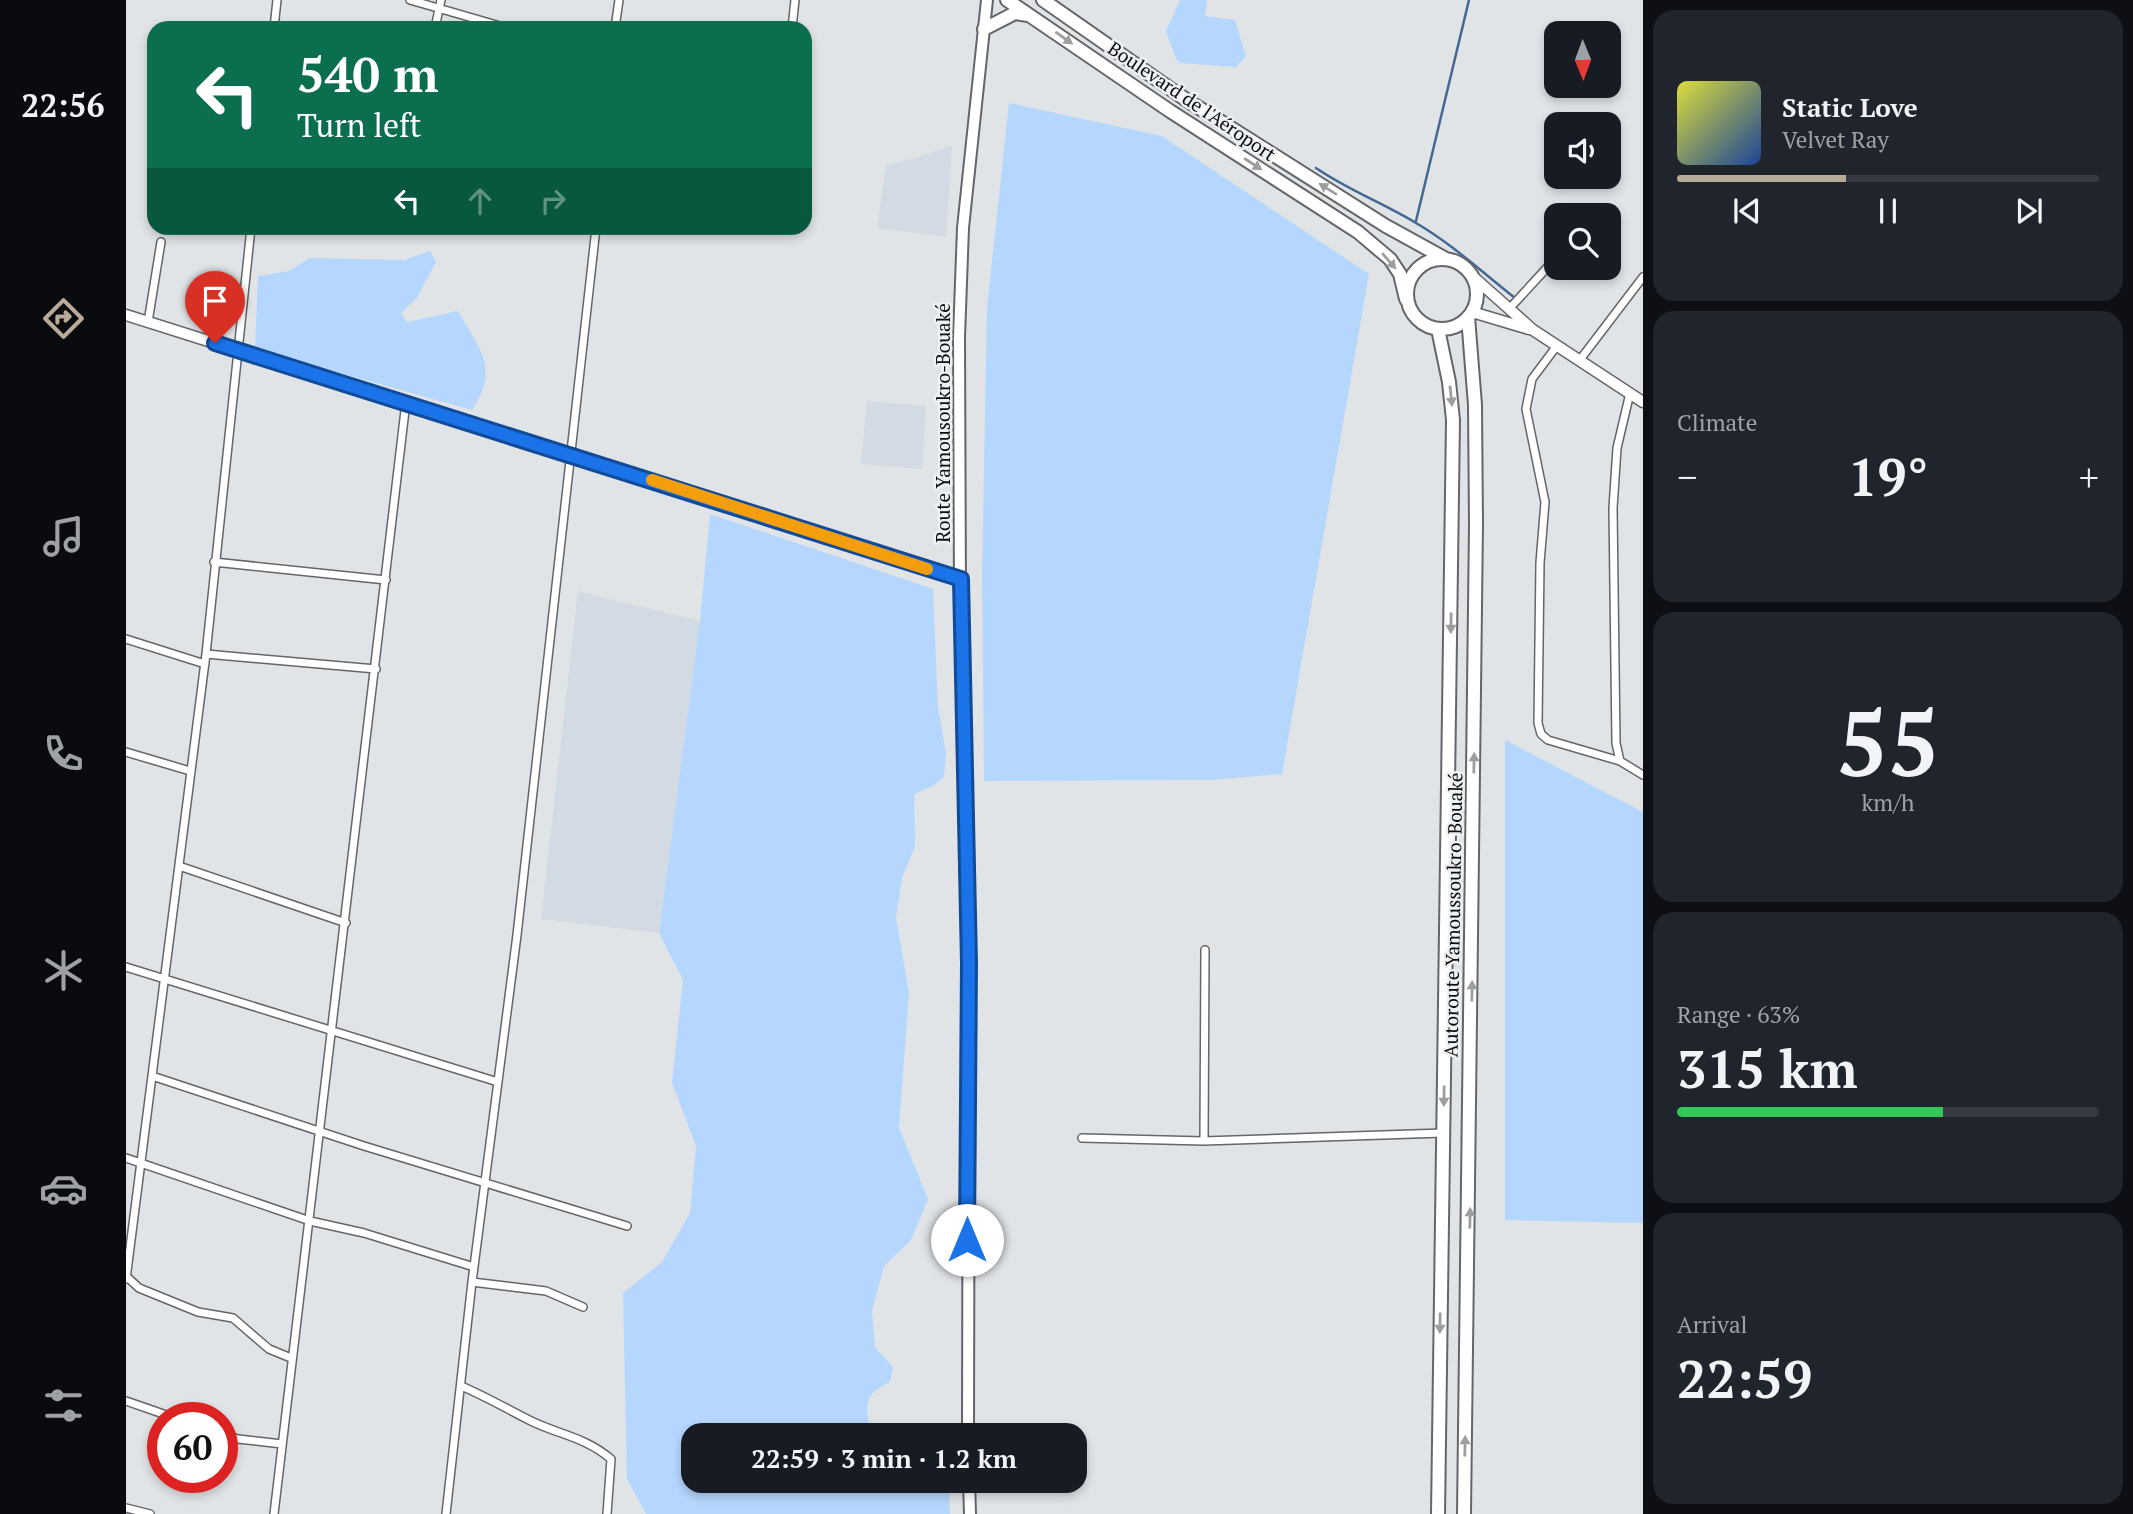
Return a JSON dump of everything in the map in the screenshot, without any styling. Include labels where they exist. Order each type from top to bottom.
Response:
[{"type":"highway","name":"Boulevard de l'Aéroport","points":[[1007,0],[1170,111],[1358,232],[1390,259],[1400,274],[1406,299]]},
{"type":"highway","name":"Boulevard de l'Aéroport","points":[[1043,0],[1185,99],[1386,226],[1446,259]]},
{"type":"highway","points":[[984,29],[1015,13],[1031,15]]},
{"type":"highway","points":[[1446,259],[1455,262],[1470,274],[1477,296],[1470,315],[1460,324],[1438,329],[1417,320],[1406,299],[1406,289],[1416,270],[1435,260],[1446,259]]},
{"type":"highway","name":"Autoroute Yamoussoukro-Bouaké","points":[[1464,1514],[1476,537],[1475,405],[1470,315]]},
{"type":"highway","name":"Autoroute Yamoussoukro-Bouaké","points":[[1438,329],[1449,382],[1453,420],[1438,1514]]},
{"type":"main road","name":"Route Yamousoukro-Bouaké","points":[[968,1423],[969,963],[959,337],[963,228],[987,0]]},
{"type":"main road","points":[[969,1493],[970,1514]]},
{"type":"street","points":[[275,21],[277,0]]},
{"type":"street","points":[[410,0],[481,21]]},
{"type":"street","points":[[437,21],[441,0]]},
{"type":"street","points":[[616,21],[619,0]]},
{"type":"street","points":[[793,21],[795,0]]},
{"type":"street","points":[[250,235],[205,664],[126,1277],[139,1288],[198,1312],[233,1318],[269,1349],[291,1358]]},
{"type":"street","points":[[446,1514],[595,235]]},
{"type":"street","points":[[148,322],[161,242]]},
{"type":"street","points":[[1510,309],[1544,271]]},
{"type":"street","points":[[1470,274],[1532,330],[1643,402]]},
{"type":"street","points":[[1579,361],[1643,277]]},
{"type":"street","points":[[126,315],[961,579]]},
{"type":"street","points":[[1470,315],[1532,330]]},
{"type":"street","points":[[1556,346],[1532,379],[1526,408],[1545,502],[1540,563],[1538,723],[1541,734],[1548,740],[1620,761],[1643,775]]},
{"type":"street","points":[[1620,761],[1616,743],[1613,639],[1613,508],[1616,448],[1630,393]]},
{"type":"street","points":[[274,1514],[407,402]]},
{"type":"street","points":[[214,562],[386,580]]},
{"type":"street","points":[[126,639],[205,664]]},
{"type":"street","points":[[206,654],[376,669]]},
{"type":"street","points":[[126,752],[190,771]]},
{"type":"street","points":[[179,866],[346,923]]},
{"type":"street","points":[[1204,1141],[1205,950]]},
{"type":"street","points":[[126,967],[498,1082]]},
{"type":"street","points":[[152,1076],[364,1146],[626,1226]]},
{"type":"street","points":[[1082,1138],[1204,1141],[1443,1133]]},
{"type":"street","points":[[126,1158],[310,1221],[364,1233],[474,1267]]},
{"type":"street","points":[[472,1282],[546,1291],[583,1307]]},
{"type":"street","points":[[461,1386],[497,1401],[532,1422],[592,1443],[611,1459],[607,1514]]},
{"type":"street","points":[[126,1401],[147,1408]]},
{"type":"street","points":[[238,1437],[282,1444]]},
{"type":"street","points":[[126,1508],[150,1514]]},
{"type":"shaded area","points":[[1180,0],[1207,0],[1205,16],[1235,20],[1246,56],[1236,67],[1180,63],[1176,59],[1166,31]]},
{"type":"shaded area","points":[[1009,103],[1162,136],[1369,274],[1282,774],[1211,780],[984,781],[982,574],[987,308]]},
{"type":"shaded area","points":[[952,146],[946,237],[877,228],[886,166]]},
{"type":"shaded area","points":[[430,251],[436,262],[417,298],[401,313],[407,322],[458,311],[479,348],[486,370],[485,382],[472,410],[255,349],[258,276],[289,271],[310,258],[404,260]]},
{"type":"shaded area","points":[[867,401],[926,406],[922,469],[861,464]]},
{"type":"shaded area","points":[[710,514],[933,589],[938,708],[946,753],[944,777],[914,794],[915,847],[902,877],[896,918],[909,992],[899,1128],[928,1199],[911,1240],[884,1266],[872,1311],[875,1347],[893,1367],[890,1382],[877,1389],[870,1398],[867,1408],[869,1423],[681,1423],[681,1493],[949,1493],[950,1514],[646,1514],[627,1479],[623,1293],[662,1262],[690,1213],[696,1146],[672,1083],[683,980],[659,933],[700,621]]},
{"type":"shaded area","points":[[578,591],[700,621],[659,933],[541,919]]},
{"type":"shaded area","points":[[1505,740],[1643,812],[1643,1223],[1505,1220]]},
{"type":"waterway","points":[[1416,221],[1469,0]]},
{"type":"waterway","points":[[1316,168],[1429,231],[1515,298]]},
{"type":"slow traffic","points":[[652,480],[927,569]]},
{"type":"route","points":[[215,343],[961,579],[969,963],[967,1240]]}]
